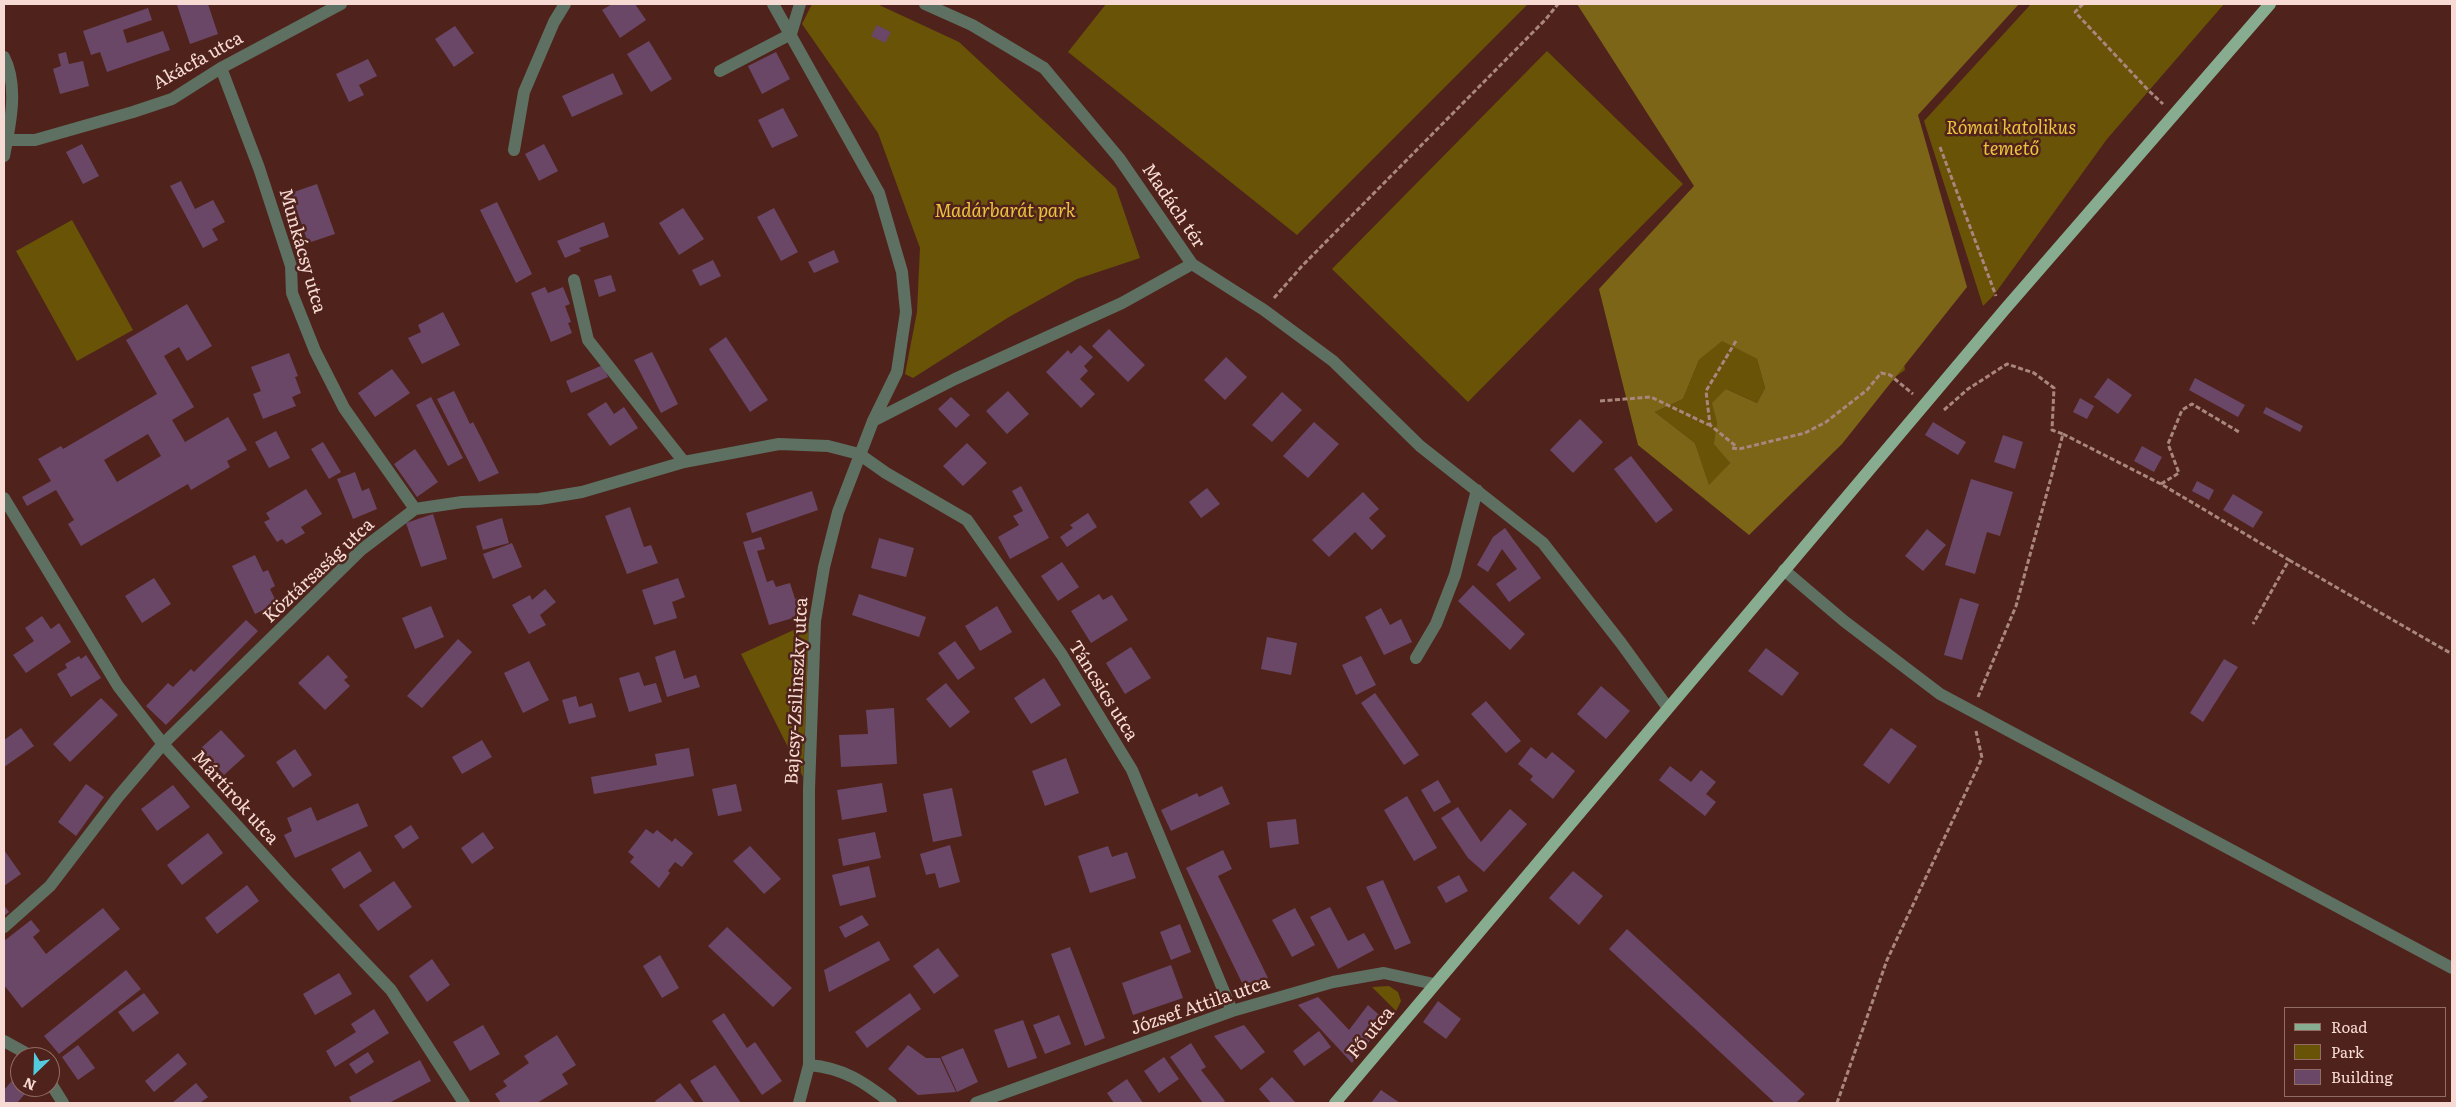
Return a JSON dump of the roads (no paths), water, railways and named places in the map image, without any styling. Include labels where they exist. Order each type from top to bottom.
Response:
[{"type":"main road","name":"Fő utca","points":[[1335,1103],[2006,308],[2174,112],[2270,4]]},
{"type":"street","name":"Akácfa utca","points":[[7,140],[35,140],[172,99],[222,68],[338,4]]},
{"type":"street","points":[[514,150],[524,92],[554,22],[565,4]]},
{"type":"street","name":"Bajcsy-Zsilinszky utca","points":[[773,4],[879,193],[902,272],[906,312],[897,372],[859,454],[838,512],[824,567],[815,621],[809,789],[809,1065],[799,1103]]},
{"type":"street","points":[[720,71],[791,34],[800,4]]},
{"type":"street","name":"Madách tér","points":[[873,421],[955,379],[1122,303],[1192,264],[1119,158],[1044,68],[972,25],[924,4]]},
{"type":"street","points":[[4,57],[8,65],[12,91],[4,156]]},
{"type":"street","name":"Munkácsy utca","points":[[222,68],[259,168],[291,266],[292,293],[315,351],[344,408],[415,509]]},
{"type":"street","points":[[1192,264],[1264,310],[1333,361],[1420,446],[1543,543],[1621,643],[1668,708]]},
{"type":"street","points":[[574,280],[588,340],[684,462]]},
{"type":"street","name":"Köztársaság utca","points":[[4,927],[50,886],[118,797],[163,744],[361,550],[415,509],[462,502],[539,499],[582,492],[684,462],[779,444],[828,446],[859,454]]},
{"type":"street","name":"Táncsics utca","points":[[859,454],[886,473],[967,520],[1062,655],[1132,770],[1232,1011]]},
{"type":"street","points":[[1416,658],[1436,624],[1455,575],[1477,490]]},
{"type":"street","name":"Mártírok utca","points":[[4,498],[118,686],[163,744],[289,883],[391,990],[464,1103]]},
{"type":"street","points":[[1784,570],[1932,689],[1971,713],[2452,968]]},
{"type":"street","name":"József Attila utca","points":[[980,1103],[1232,1011],[1333,982],[1384,973],[1434,984]]},
{"type":"street","points":[[809,1065],[829,1067],[864,1083],[891,1103]]},
{"type":"park label","name":"Római katolikus temető","points":[[2011,139]]},
{"type":"park label","name":"Madárbarát park","points":[[1005,212]]}]
